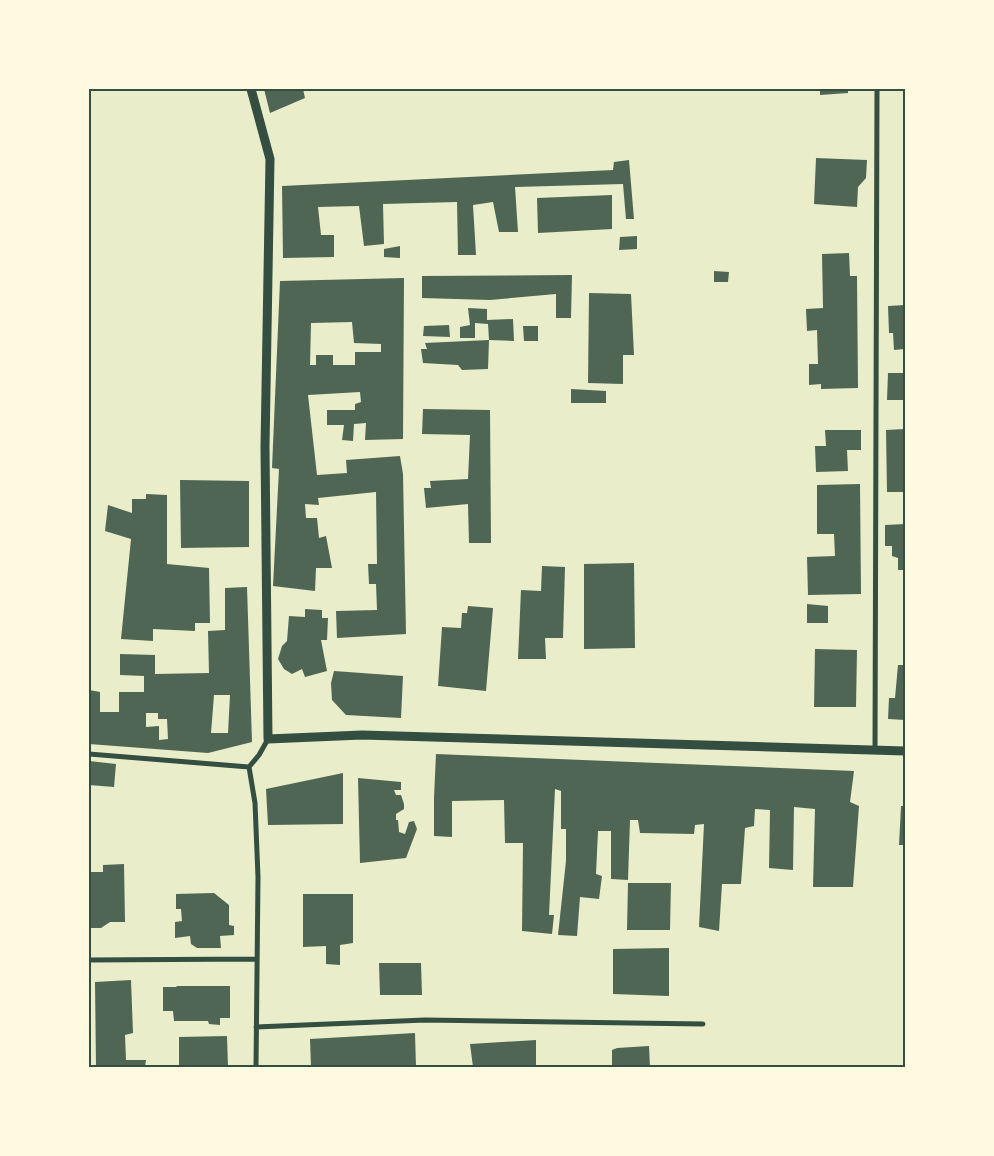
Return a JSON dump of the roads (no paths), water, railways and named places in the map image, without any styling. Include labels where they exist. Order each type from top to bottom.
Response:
[{"type":"street","points":[[249,767],[259,755],[268,739],[265,447],[270,159],[251,89]]},
{"type":"street","points":[[875,751],[877,89]]},
{"type":"street","points":[[268,739],[362,735],[788,746],[905,751]]},
{"type":"street","points":[[89,754],[249,767]]},
{"type":"street","points":[[249,767],[254,789],[258,877],[256,1067]]},
{"type":"street","points":[[89,960],[257,959]]},
{"type":"street","points":[[256,1027],[425,1020],[703,1024]]}]
